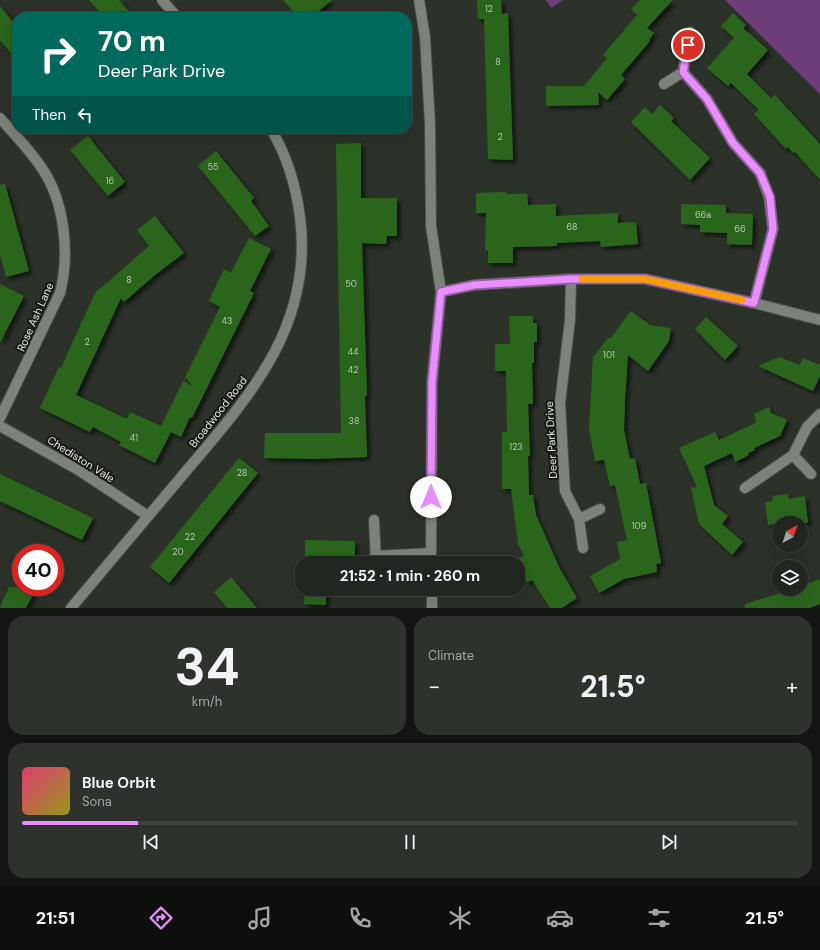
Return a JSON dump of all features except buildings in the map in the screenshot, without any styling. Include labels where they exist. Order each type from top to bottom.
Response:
[{"type":"street","points":[[162,0],[173,12]]},
{"type":"street","points":[[419,0],[427,60],[430,124],[431,226],[441,292],[432,382],[431,556]]},
{"type":"street","points":[[664,84],[683,72],[690,32]]},
{"type":"street","points":[[683,72],[707,99],[733,143],[760,173],[770,197],[773,229],[754,303]]},
{"type":"street","name":"Rose Ash Lane","points":[[0,118],[12,132]]},
{"type":"street","name":"Rose Ash Lane","points":[[0,418],[60,293],[64,276],[65,258],[60,214],[54,190],[42,167],[14,134]]},
{"type":"street","name":"Broadwood Road","points":[[71,608],[241,406],[262,375],[278,346],[298,292],[302,236],[299,211],[289,168],[273,134]]},
{"type":"street","points":[[441,292],[474,285],[571,279],[645,279],[754,303],[820,320]]},
{"type":"street","name":"Deer Park Drive","points":[[571,279],[570,320],[560,403],[565,491],[579,519],[583,548]]},
{"type":"street","points":[[745,488],[793,456],[807,427],[820,414]]},
{"type":"street","name":"Chediston Vale","points":[[0,426],[80,471],[148,516]]},
{"type":"street","points":[[793,456],[811,474]]},
{"type":"street","points":[[579,519],[600,509]]},
{"type":"street","points":[[374,520],[376,556]]},
{"type":"street","points":[[432,596],[432,608]]},
{"type":"shaded area","points":[[546,0],[563,0],[551,8]]},
{"type":"shaded area","points":[[725,0],[820,0],[820,94]]},
{"type":"slow traffic","points":[[582,279],[645,279],[742,300]]},
{"type":"route","points":[[431,497],[432,382],[441,292],[474,285],[571,279],[645,279],[754,303],[773,229],[770,197],[760,173],[733,143],[707,99],[683,72],[688,45]]}]
